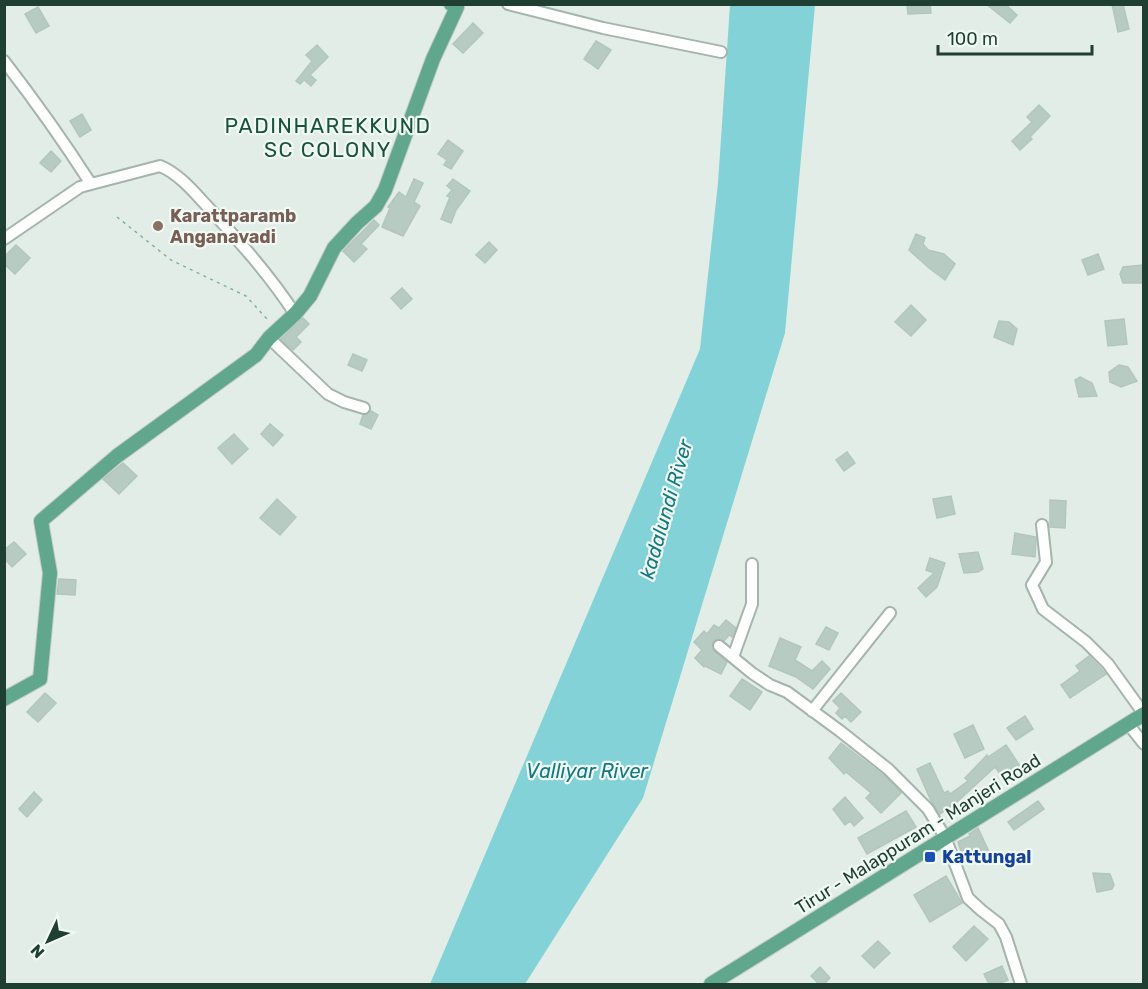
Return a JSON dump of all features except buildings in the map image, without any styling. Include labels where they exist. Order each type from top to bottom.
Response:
[{"type":"main road","points":[[4,699],[40,679],[50,573],[41,521],[117,456],[256,355],[273,334],[295,314],[309,296],[334,248],[376,206],[385,190],[455,5]]},
{"type":"main road","name":"Tirur - Malappuram - Manjeri Road","points":[[711,984],[1143,714]]},
{"type":"street","points":[[508,4],[603,28],[721,52]]},
{"type":"street","points":[[4,62],[54,127],[91,184]]},
{"type":"street","points":[[4,239],[80,187],[160,166],[166,168],[194,193],[237,239],[267,274],[295,314]]},
{"type":"street","points":[[273,334],[328,394],[364,408]]},
{"type":"street","points":[[1042,525],[1046,562],[1032,585],[1043,609],[1086,642],[1108,664],[1143,714]]},
{"type":"street","points":[[733,657],[752,604],[752,564]]},
{"type":"street","points":[[812,711],[890,613]]},
{"type":"street","points":[[719,646],[770,685],[787,692],[888,769],[928,809],[945,837],[968,898],[999,924],[1006,937],[1021,984]]},
{"type":"street","points":[[1128,724],[1143,744]]},
{"type":"path","points":[[117,217],[171,260],[246,296],[273,334]]},
{"type":"water","name":"Valliyar River","points":[[730,5],[815,5],[785,333],[643,798],[525,984],[430,984],[700,349],[718,183]]},
{"type":"place","name":"Karattparamb Anganavadi","points":[[158,226]]},
{"type":"place","name":"Kattungal","points":[[930,857]]},
{"type":"district","name":"PADINHAREKKUND SC COLONY","points":[[328,137]]},
{"type":"water label","name":"kadalundi River","points":[[666,509]]}]
